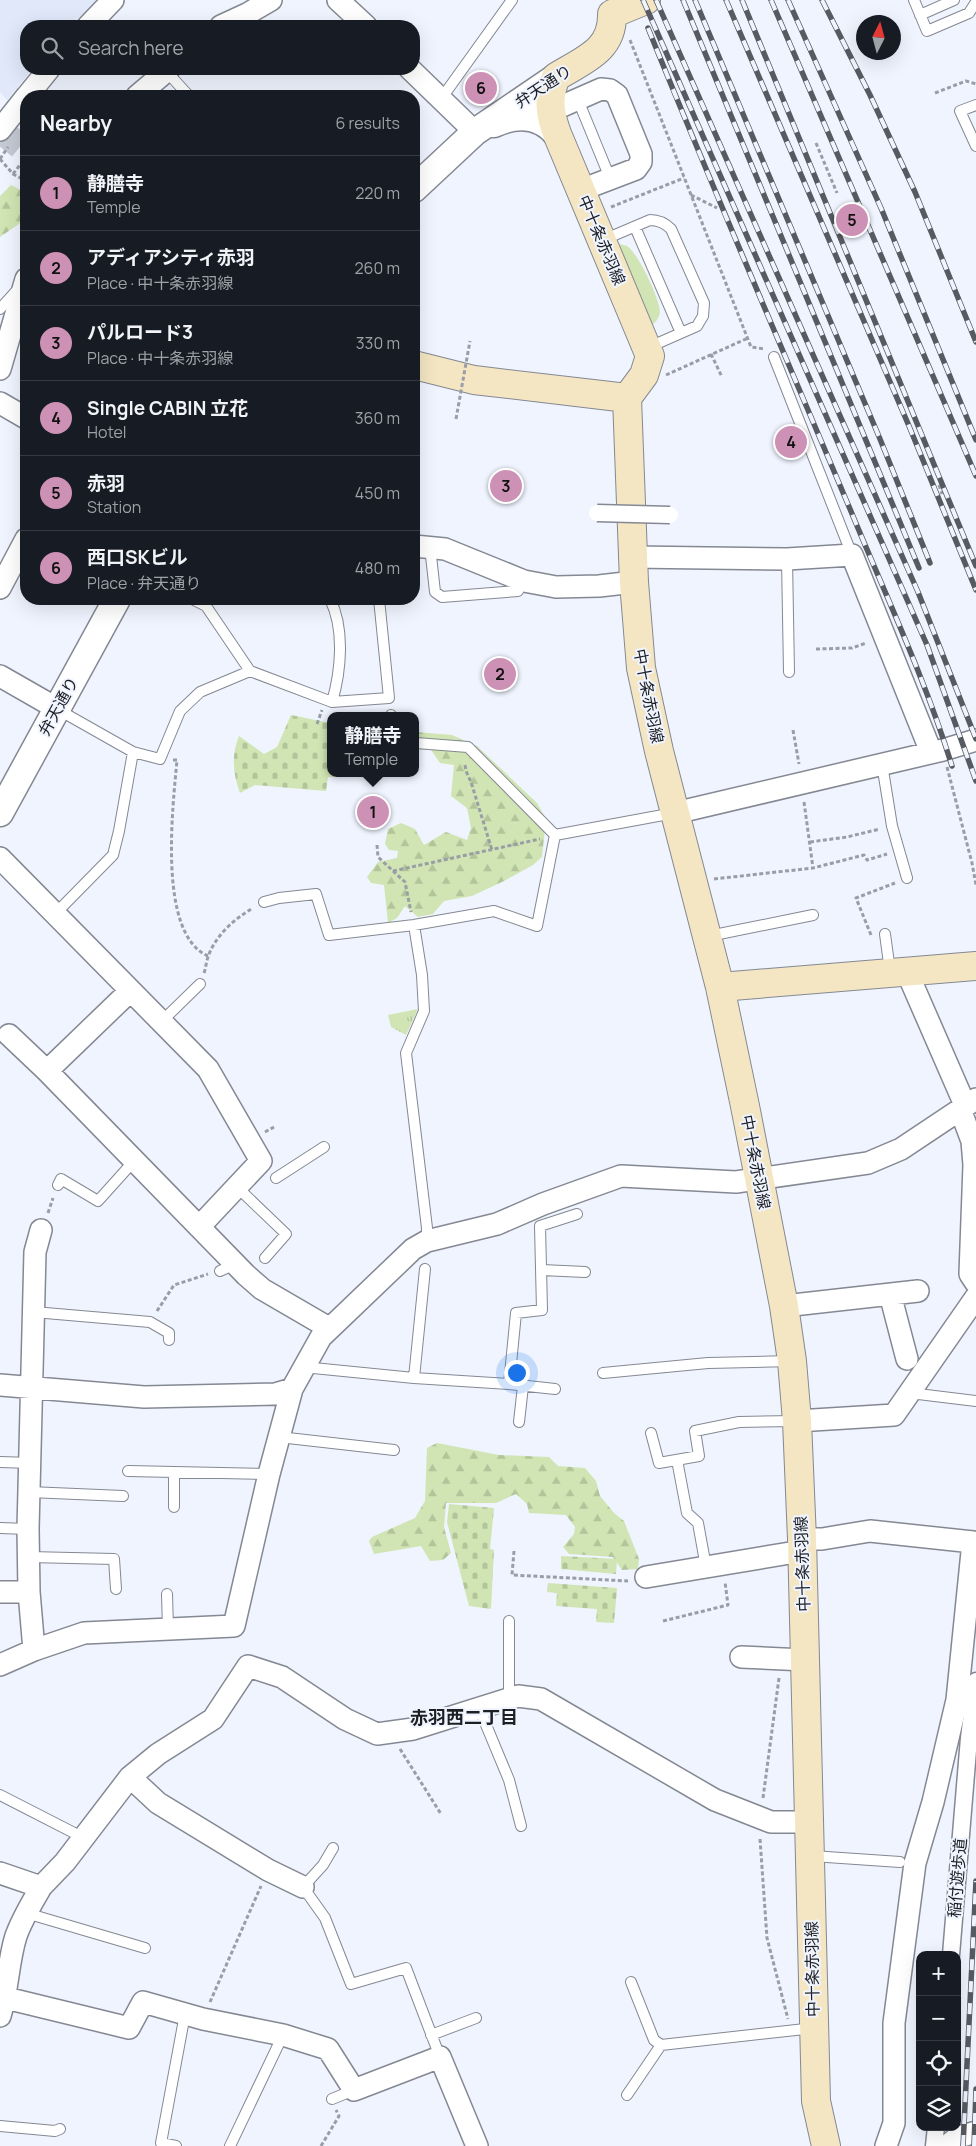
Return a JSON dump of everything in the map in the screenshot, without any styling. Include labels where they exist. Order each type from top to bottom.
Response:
[{"type":"main road","points":[[609,7],[646,0]]},
{"type":"main road","name":"弁天通り","points":[[556,77],[597,52],[604,44],[612,26],[609,7]]},
{"type":"main road","name":"中十条赤羽線","points":[[556,77],[550,95],[554,124],[650,356],[641,380],[627,398],[633,570],[641,668],[659,751],[720,988],[784,1306],[792,1361],[797,1421],[802,1545],[810,1822],[802,2030],[826,2146]]},
{"type":"main road","points":[[420,366],[474,380],[627,398]]},
{"type":"main road","points":[[720,988],[976,966]]},
{"type":"street","points":[[94,20],[113,0]]},
{"type":"street","points":[[234,20],[271,0]]},
{"type":"street","points":[[338,0],[360,20]]},
{"type":"street","points":[[31,90],[44,75]]},
{"type":"street","points":[[144,90],[161,75]]},
{"type":"street","points":[[416,75],[475,132],[509,119],[521,117],[542,122],[551,127],[578,100],[601,89],[614,92],[641,154],[639,166],[581,190]]},
{"type":"street","name":"弁天通り","points":[[420,183],[475,132],[556,77]]},
{"type":"street","points":[[0,130],[20,104]]},
{"type":"street","points":[[0,369],[20,301]]},
{"type":"street","points":[[0,404],[20,415]]},
{"type":"street","points":[[597,513],[670,515]]},
{"type":"street","points":[[422,546],[445,549],[524,581],[556,587],[599,586],[633,570],[852,555],[885,635],[937,751]]},
{"type":"street","points":[[0,588],[20,550]]},
{"type":"street","name":"弁天通り","points":[[0,813],[114,605]]},
{"type":"street","points":[[0,676],[56,708]]},
{"type":"street","points":[[675,812],[937,751],[976,740]]},
{"type":"street","points":[[0,858],[208,1070],[261,1161],[199,1227]]},
{"type":"street","points":[[898,972],[967,1104],[973,1157],[970,1274],[976,1283]]},
{"type":"street","points":[[47,1071],[130,991]]},
{"type":"street","points":[[3,1035],[47,1071],[199,1227],[227,1267],[262,1290],[329,1328]]},
{"type":"street","points":[[0,1665],[34,1650],[84,1633],[234,1626],[269,1474],[292,1388],[321,1337],[413,1249],[427,1247],[497,1224],[543,1204],[621,1176],[634,1181],[736,1182],[868,1163],[901,1149],[967,1104]]},
{"type":"street","points":[[34,1650],[29,1592],[28,1529],[35,1252],[41,1230]]},
{"type":"street","points":[[784,1306],[918,1291]]},
{"type":"street","points":[[890,1294],[907,1359]]},
{"type":"street","points":[[797,1421],[894,1415],[976,1297]]},
{"type":"street","points":[[0,1385],[144,1397],[275,1394],[292,1388]]},
{"type":"street","points":[[641,1578],[714,1566],[822,1539],[870,1532],[973,1542],[969,1657],[933,1802],[914,1863],[894,2023],[894,2123],[886,2146]]},
{"type":"street","points":[[0,1592],[29,1592]]},
{"type":"street","points":[[741,1657],[805,1660]]},
{"type":"street","points":[[477,2146],[440,2057],[354,2090],[328,2049],[283,2035],[194,2016],[142,2002],[129,2028],[3,2007],[16,1937],[26,1913],[41,1887],[65,1862],[130,1777],[158,1754],[212,1720],[248,1666],[282,1677],[345,1719],[377,1734],[413,1728],[518,1696],[541,1699],[715,1800],[771,1822],[810,1822]]},
{"type":"street","name":"稲付遊歩道","points":[[951,1951],[969,1738],[976,1681]]},
{"type":"street","points":[[130,1777],[158,1803],[268,1870],[303,1887]]},
{"type":"street","points":[[0,1873],[41,1887]]},
{"type":"street","points":[[934,2146],[936,2131]]},
{"type":"street","points":[[947,2146],[958,2137],[976,2132]]},
{"type":"lane","points":[[442,99],[512,0]]},
{"type":"lane","points":[[914,0],[927,31],[969,13],[976,2]]},
{"type":"lane","points":[[920,15],[954,0]]},
{"type":"lane","points":[[171,75],[184,90]]},
{"type":"lane","points":[[578,100],[610,178]]},
{"type":"lane","points":[[976,104],[960,111],[972,131],[976,146]]},
{"type":"lane","points":[[602,240],[635,226],[656,220],[671,229],[702,300],[704,309],[701,322],[647,348]]},
{"type":"lane","points":[[635,226],[681,333]]},
{"type":"lane","points":[[0,309],[20,287]]},
{"type":"lane","points":[[774,357],[852,555]]},
{"type":"lane","points":[[422,546],[435,592],[442,597],[518,591],[524,581]]},
{"type":"lane","points":[[787,559],[789,672]]},
{"type":"lane","points":[[204,605],[250,671],[332,702],[388,698],[380,605]]},
{"type":"lane","points":[[332,702],[340,663],[336,610],[333,605]]},
{"type":"lane","points":[[56,708],[133,752],[160,759],[180,711],[200,692],[250,671]]},
{"type":"lane","points":[[419,743],[468,747],[555,835]]},
{"type":"lane","points":[[56,913],[113,855],[133,752]]},
{"type":"lane","points":[[882,764],[892,826],[907,878]]},
{"type":"lane","points":[[555,835],[675,812]]},
{"type":"lane","points":[[264,902],[279,898],[316,894],[329,935],[414,925],[494,911],[537,926],[555,835]]},
{"type":"lane","points":[[706,937],[813,915]]},
{"type":"lane","points":[[414,925],[422,975],[424,1011],[406,1052],[427,1247]]},
{"type":"lane","points":[[886,934],[898,972]]},
{"type":"lane","points":[[160,1022],[200,984]]},
{"type":"lane","points":[[276,1178],[324,1147]]},
{"type":"lane","points":[[58,1185],[61,1179],[98,1201],[134,1161]]},
{"type":"lane","points":[[237,1187],[286,1234],[265,1258]]},
{"type":"lane","points":[[509,1384],[516,1313],[542,1310],[540,1226],[577,1214]]},
{"type":"lane","points":[[414,1378],[425,1270]]},
{"type":"lane","points":[[542,1270],[585,1272]]},
{"type":"lane","points":[[34,1312],[150,1322],[169,1333],[169,1340]]},
{"type":"lane","points":[[603,1373],[708,1363],[792,1361]]},
{"type":"lane","points":[[303,1367],[555,1389]]},
{"type":"lane","points":[[519,1422],[523,1386]]},
{"type":"lane","points":[[910,1393],[976,1401]]},
{"type":"lane","points":[[651,1433],[659,1462],[699,1456],[696,1431],[739,1422],[797,1421]]},
{"type":"lane","points":[[278,1438],[394,1450]]},
{"type":"lane","points":[[677,1460],[687,1513],[698,1523],[714,1566]]},
{"type":"lane","points":[[0,1462],[31,1463]]},
{"type":"lane","points":[[128,1471],[269,1474]]},
{"type":"lane","points":[[174,1472],[174,1507]]},
{"type":"lane","points":[[29,1492],[123,1496]]},
{"type":"lane","points":[[0,1528],[28,1529]]},
{"type":"lane","points":[[29,1557],[114,1559],[116,1590]]},
{"type":"lane","points":[[167,1594],[168,1629]]},
{"type":"lane","points":[[509,1620],[509,1698]]},
{"type":"lane","points":[[479,1708],[509,1780],[521,1826]]},
{"type":"lane","points":[[0,1795],[84,1838]]},
{"type":"lane","points":[[333,1848],[323,1865],[303,1887],[326,1918],[351,1984],[406,1968],[440,2057]]},
{"type":"lane","points":[[810,1855],[900,1862]]},
{"type":"lane","points":[[26,1913],[145,1948]]},
{"type":"lane","points":[[631,1982],[654,2040],[661,2045],[802,2030]]},
{"type":"lane","points":[[176,2146],[161,2143],[194,2016]]},
{"type":"lane","points":[[431,2035],[476,2018]]},
{"type":"lane","points":[[230,2146],[283,2035]]},
{"type":"lane","points":[[627,2094],[661,2045]]},
{"type":"lane","points":[[332,2099],[354,2090]]},
{"type":"lane","points":[[0,2126],[55,2131],[60,2129]]},
{"type":"path","points":[[630,35],[630,41],[751,347]]},
{"type":"path","points":[[935,93],[966,81],[976,84]]},
{"type":"path","points":[[816,142],[836,193]]},
{"type":"path","points":[[0,159],[13,174],[20,178]]},
{"type":"path","points":[[13,174],[20,165]]},
{"type":"path","points":[[603,210],[684,178]]},
{"type":"path","points":[[690,195],[717,208]]},
{"type":"path","points":[[662,377],[748,338]]},
{"type":"path","points":[[456,419],[470,340]]},
{"type":"path","points":[[711,354],[722,378]]},
{"type":"path","points":[[939,485],[942,494]]},
{"type":"path","points":[[816,649],[852,648],[885,635]]},
{"type":"path","points":[[793,730],[813,868]]},
{"type":"path","points":[[937,751],[972,863],[976,885]]},
{"type":"path","points":[[177,760],[171,845],[175,898],[186,938],[193,947],[208,956]]},
{"type":"path","points":[[471,782],[492,850]]},
{"type":"path","points":[[810,842],[847,837],[892,826]]},
{"type":"path","points":[[393,871],[555,835]]},
{"type":"path","points":[[377,845],[378,857],[405,882],[414,925]]},
{"type":"path","points":[[714,879],[813,868],[864,855],[867,860],[900,851]]},
{"type":"path","points":[[886,934],[872,937],[856,898],[907,878]]},
{"type":"path","points":[[200,984],[208,956],[221,934],[237,917],[264,902]]},
{"type":"path","points":[[41,1230],[58,1185]]},
{"type":"path","points":[[150,1322],[174,1285],[227,1267]]},
{"type":"path","points":[[514,1551],[512,1575],[628,1581],[641,1578]]},
{"type":"path","points":[[663,1622],[728,1605],[714,1566]]},
{"type":"path","points":[[771,1802],[763,1801],[780,1673]]},
{"type":"path","points":[[390,1732],[441,1814]]},
{"type":"path","points":[[759,1833],[767,1938],[802,2030]]},
{"type":"path","points":[[194,2016],[268,1870]]},
{"type":"path","points":[[321,2146],[339,2116],[332,2099]]},
{"type":"shaded area","points":[[0,0],[100,0],[75,20],[20,20],[20,75],[27,75],[7,100],[0,92]]},
{"type":"green space","points":[[11,185],[20,190],[20,223],[0,237],[0,196]]},
{"type":"green space","points":[[620,244],[627,246],[637,257],[656,297],[660,312],[657,320],[652,325],[616,250]]},
{"type":"green space","points":[[291,715],[327,722],[328,777],[326,791],[255,785],[240,793],[234,764],[236,743],[239,736],[264,754],[277,747]]},
{"type":"green space","points":[[419,732],[452,735],[477,746],[537,803],[546,819],[542,857],[533,865],[472,896],[444,901],[433,914],[418,917],[405,906],[397,918],[388,923],[384,885],[371,883],[367,877],[378,862],[397,858],[398,851],[389,850],[385,844],[388,829],[401,823],[415,829],[424,845],[446,832],[467,840],[471,828],[467,808],[451,796],[454,765],[440,763],[431,750],[419,749]]},
{"type":"green space","points":[[418,1009],[406,1035],[391,1027],[388,1015]]},
{"type":"green space","points":[[437,1443],[499,1455],[549,1457],[558,1466],[585,1468],[596,1481],[600,1496],[614,1513],[624,1521],[639,1559],[638,1569],[622,1570],[613,1557],[569,1554],[563,1547],[574,1534],[575,1527],[566,1515],[529,1513],[527,1504],[516,1494],[496,1503],[446,1503],[444,1527],[451,1553],[443,1560],[430,1561],[421,1546],[374,1554],[369,1541],[372,1537],[415,1518],[425,1501],[427,1448]]},
{"type":"green space","points":[[449,1504],[494,1508],[490,1549],[494,1550],[491,1609],[469,1606],[447,1522]]},
{"type":"green space","points":[[561,1556],[617,1559],[616,1574],[561,1569]]},
{"type":"green space","points":[[548,1583],[617,1588],[614,1623],[596,1622],[597,1609],[556,1606],[557,1593],[547,1592]]},
{"type":"tunnel","points":[[0,130],[20,146]]},
{"type":"railway","points":[[643,0],[927,645],[976,781]]},
{"type":"railway","points":[[656,0],[918,592],[976,739]]},
{"type":"railway","points":[[683,0],[919,568]]},
{"type":"railway","points":[[695,0],[880,439],[930,563]]},
{"type":"railway","points":[[726,0],[909,426],[976,590]]},
{"type":"railway","points":[[742,0],[976,566]]},
{"type":"railway","points":[[771,0],[976,476]]},
{"type":"railway","points":[[788,0],[881,208],[976,440]]},
{"type":"railway","points":[[822,0],[870,95],[915,192],[976,342]]},
{"type":"railway","points":[[648,28],[904,636],[930,701],[952,766]]},
{"type":"railway","points":[[963,2146],[976,1881]]},
{"type":"railway","points":[[974,2146],[976,2089]]},
{"type":"place","name":"西口SKビル","points":[[481,88]]},
{"type":"place","name":"赤羽","points":[[852,220]]},
{"type":"place","name":"Single CABIN 立花","points":[[791,442]]},
{"type":"place","name":"パルロード3","points":[[506,486]]},
{"type":"place","name":"アディアシティ赤羽","points":[[500,674]]},
{"type":"place","name":"静膳寺","points":[[373,812]]},
{"type":"district","name":"赤羽西二丁目","points":[[464,1717]]}]
